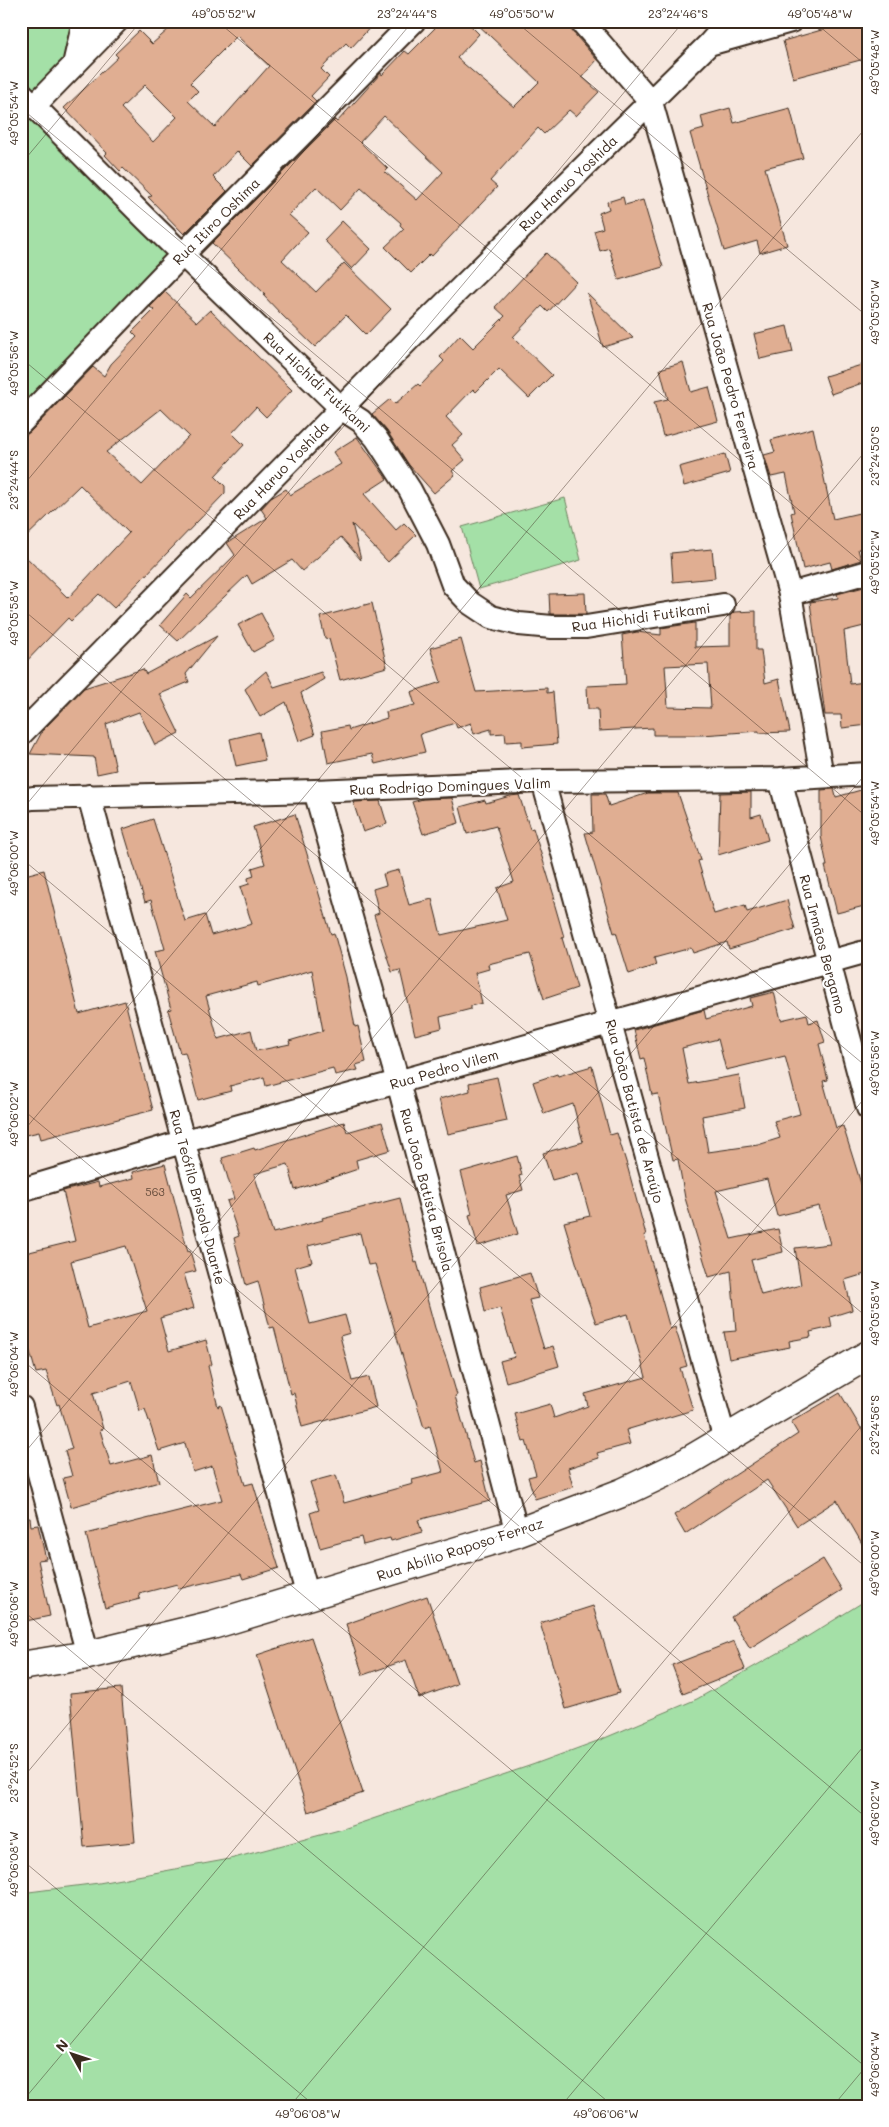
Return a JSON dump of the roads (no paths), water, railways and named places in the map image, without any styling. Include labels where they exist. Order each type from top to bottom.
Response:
[{"type":"street","points":[[73,66],[84,21]]},
{"type":"street","points":[[28,100],[73,66],[117,21]]},
{"type":"street","name":"Rua Itiro Oshima","points":[[21,423],[183,254],[414,21]]},
{"type":"street","name":"Rua João Pedro Ferreira","points":[[581,21],[651,102],[790,594],[822,776]]},
{"type":"street","name":"Rua Haruo Yoshida","points":[[21,734],[421,327],[651,102],[709,44],[729,21]]},
{"type":"street","points":[[709,44],[791,21]]},
{"type":"street","name":"Rua Hichidi Futikami","points":[[28,100],[341,408],[361,421],[376,438],[402,477],[425,517],[454,585],[470,603],[491,617],[519,624],[552,627],[586,627],[723,605]]},
{"type":"street","points":[[790,594],[868,572]]},
{"type":"street","name":"Rua Rodrigo Domingues Valim","points":[[27,799],[315,791],[543,781],[780,779],[868,774]]},
{"type":"street","name":"Rua Irmãos Bergamo","points":[[780,779],[868,1108]]},
{"type":"street","name":"Rua João Batista de Araújo","points":[[543,781],[725,1440]]},
{"type":"street","name":"Rua João Batista Brisola","points":[[315,791],[398,1082],[517,1533]]},
{"type":"street","name":"Rua Teófilo Brisola Duarte","points":[[89,796],[182,1142],[308,1597]]},
{"type":"street","name":"Rua Pedro Vilem","points":[[21,1190],[182,1142],[610,1021],[868,951]]},
{"type":"street","name":"Rua Abílio Raposo Ferraz","points":[[21,1666],[88,1655],[212,1625],[517,1533],[624,1492],[685,1463],[868,1355]]},
{"type":"street","points":[[21,1407],[88,1655]]},
{"type":"water","points":[[24,21],[28,21],[26,45],[22,45]]}]
